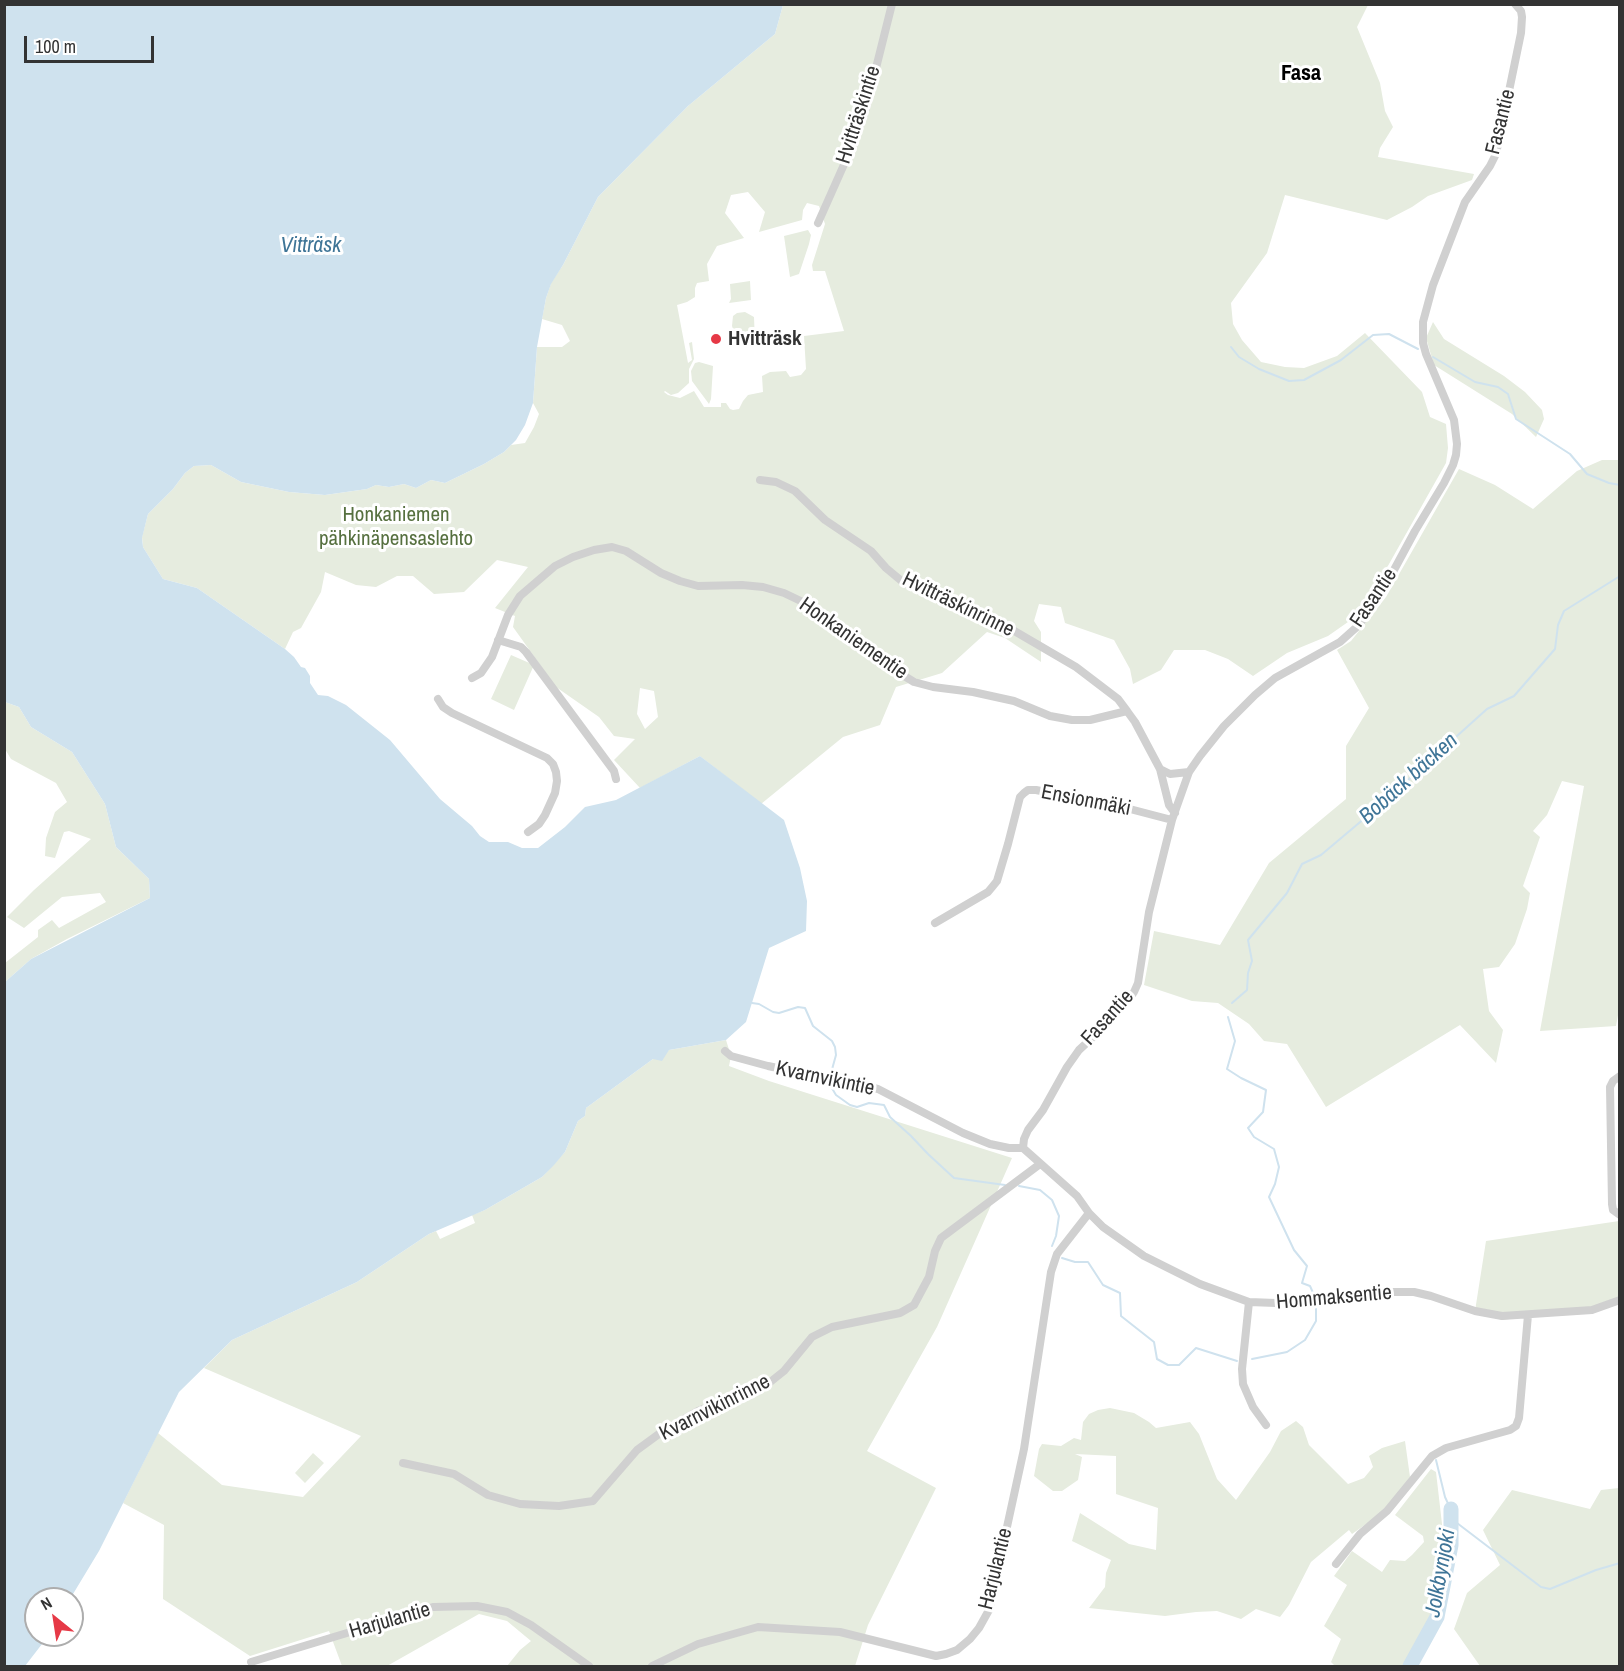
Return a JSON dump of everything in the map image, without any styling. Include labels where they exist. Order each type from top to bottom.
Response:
[{"type":"street","name":"Hvitträskintie","points":[[818,223],[854,142],[866,108],[892,4]]},
{"type":"street","name":"Fasantie","points":[[1023,1148],[1028,1130],[1043,1110],[1073,1058],[1124,1006],[1138,983],[1149,912],[1174,817],[1189,772],[1224,726],[1255,694],[1275,678],[1340,642],[1359,625],[1381,594],[1453,465],[1457,444],[1454,420],[1426,354],[1423,343],[1423,322],[1433,285],[1465,202],[1496,154],[1521,33],[1521,11],[1515,4]]},
{"type":"street","name":"Hvitträskinrinne","points":[[760,480],[776,482],[795,491],[825,520],[871,551],[904,583],[960,602],[987,615],[1076,667],[1118,699],[1127,711]]},
{"type":"street","name":"Honkaniementie","points":[[472,678],[481,673],[492,657],[508,615],[520,596],[537,580],[555,566],[573,557],[612,547],[626,550],[661,573],[698,586],[742,585],[763,587],[784,593],[807,604],[856,646],[914,682],[1014,701],[1050,716],[1072,720],[1090,720],[1127,711]]},
{"type":"street","points":[[498,640],[521,647],[526,652],[614,771],[616,779]]},
{"type":"street","points":[[438,699],[443,707],[547,758],[553,764],[557,781],[555,793],[539,824],[528,832]]},
{"type":"street","points":[[1127,711],[1160,769],[1174,817]]},
{"type":"street","points":[[1160,769],[1170,774],[1189,772]]},
{"type":"street","name":"Ensionmäki","points":[[935,923],[976,900],[997,881],[1020,797],[1028,790],[1174,817]]},
{"type":"street","name":"Kvarnvikintie","points":[[725,1051],[731,1056],[768,1066],[878,1089],[963,1133],[990,1144],[1023,1148]]},
{"type":"street","points":[[1620,1076],[1613,1080],[1610,1087],[1612,1204],[1613,1210],[1620,1215]]},
{"type":"street","name":"Hommaksentie","points":[[1023,1148],[1077,1196],[1103,1227],[1144,1256],[1200,1284],[1248,1302],[1303,1304],[1392,1292],[1414,1292],[1475,1311],[1502,1316],[1592,1310],[1620,1300]]},
{"type":"street","name":"Kvarnvikinrinne","points":[[403,1463],[454,1474],[488,1495],[520,1504],[559,1506],[593,1502],[637,1450],[663,1431],[698,1412],[769,1383],[784,1371],[812,1337],[832,1327],[900,1313],[914,1305],[929,1277],[935,1251],[941,1238],[1040,1164]]},
{"type":"street","name":"Harjulantie","points":[[651,1666],[698,1644],[758,1627],[840,1632],[936,1656],[957,1650],[970,1639],[989,1610],[995,1588],[1024,1449],[1051,1272],[1057,1254],[1089,1213]]},
{"type":"street","points":[[1248,1302],[1242,1369],[1243,1384],[1253,1407],[1266,1425]]},
{"type":"street","points":[[1335,1564],[1360,1534],[1388,1511],[1432,1456],[1446,1448],[1510,1430],[1516,1426],[1519,1418],[1528,1315]]},
{"type":"street","name":"Harjulantie","points":[[251,1662],[433,1607],[477,1606],[507,1612],[531,1624],[589,1666]]},
{"type":"green space","name":"Honkaniemen pähkinäpensaslehto","points":[[783,5],[1368,5],[1357,27],[1380,83],[1385,111],[1393,127],[1380,148],[1378,157],[1474,174],[1472,180],[1428,196],[1387,220],[1285,195],[1267,253],[1231,303],[1233,324],[1242,340],[1261,362],[1304,368],[1337,356],[1365,333],[1422,392],[1430,417],[1446,424],[1448,448],[1446,463],[1367,603],[1348,622],[1328,636],[1287,653],[1253,676],[1228,659],[1205,650],[1174,650],[1161,670],[1133,684],[1130,669],[1114,640],[1065,623],[1061,607],[1039,604],[1034,621],[1041,632],[1041,662],[1005,638],[987,632],[942,673],[896,687],[880,725],[843,737],[761,804],[700,756],[640,788],[614,760],[635,739],[614,736],[599,717],[556,687],[513,627],[515,616],[495,608],[528,567],[497,560],[464,592],[434,594],[413,576],[397,576],[376,587],[356,585],[325,572],[321,592],[301,628],[293,632],[285,649],[197,588],[163,579],[143,547],[142,537],[148,514],[194,466],[211,465],[241,482],[289,492],[325,495],[367,489],[376,485],[389,487],[404,484],[416,488],[431,480],[445,483],[484,464],[511,445],[525,443],[539,414],[533,403],[537,347],[562,347],[570,341],[562,325],[542,319],[546,298],[551,283],[563,265],[598,197],[688,106],[775,34]],"holes":[[[748,192],[765,212],[759,232],[802,220],[803,210],[807,203],[819,206],[825,224],[812,265],[813,271],[825,271],[844,331],[804,336],[806,369],[801,375],[790,377],[786,371],[770,372],[762,376],[763,392],[748,395],[739,409],[730,409],[726,403],[721,403],[721,407],[704,407],[694,391],[680,398],[668,395],[664,392],[671,395],[678,393],[689,383],[689,369],[694,359],[692,342],[689,343],[692,360],[688,363],[677,305],[695,297],[697,283],[709,281],[707,264],[717,246],[744,238],[725,213],[731,195]],[[640,688],[654,691],[658,717],[645,729],[637,714]]]},
{"type":"green space","points":[[808,230],[811,235],[799,274],[790,277],[784,236]]},
{"type":"green space","points":[[750,281],[751,300],[729,303],[730,284]]},
{"type":"green space","points":[[745,312],[754,317],[755,343],[740,343],[732,326],[733,316]]},
{"type":"green space","points":[[1433,322],[1444,339],[1504,376],[1525,392],[1542,410],[1544,419],[1536,437],[1512,414],[1434,365],[1426,338]]},
{"type":"green space","points":[[695,363],[713,366],[709,404],[692,381],[691,371]]},
{"type":"green space","points":[[1602,460],[1619,460],[1620,1004],[1616,1026],[1540,1031],[1584,786],[1562,781],[1547,815],[1533,831],[1540,837],[1523,886],[1530,893],[1515,944],[1499,967],[1483,969],[1489,1011],[1503,1030],[1496,1063],[1460,1025],[1326,1107],[1287,1044],[1264,1041],[1249,1024],[1218,1003],[1192,1001],[1144,985],[1154,931],[1220,945],[1269,863],[1346,799],[1346,746],[1369,708],[1337,650],[1351,641],[1386,597],[1459,469],[1495,485],[1533,509],[1577,471]]},
{"type":"green space","points":[[511,655],[534,665],[514,710],[491,699]]},
{"type":"green space","points":[[5,702],[19,707],[31,727],[72,752],[105,804],[116,847],[149,879],[150,898],[31,959],[5,982],[5,963],[38,937],[38,930],[52,920],[59,928],[106,902],[100,893],[62,897],[24,928],[7,917],[91,839],[69,831],[64,832],[55,858],[45,856],[46,838],[55,812],[67,802],[56,783],[11,759],[5,749]]},
{"type":"green space","points":[[726,1040],[731,1056],[729,1066],[769,1081],[1012,1158],[937,1327],[867,1451],[936,1488],[868,1625],[855,1666],[507,1666],[531,1641],[507,1621],[479,1614],[387,1666],[342,1666],[329,1631],[250,1656],[163,1599],[164,1525],[123,1503],[158,1433],[222,1485],[303,1497],[361,1436],[204,1368],[232,1340],[357,1282],[429,1234],[436,1231],[440,1239],[475,1223],[472,1215],[485,1210],[542,1177],[565,1152],[578,1121],[585,1116],[586,1108],[653,1059],[669,1050]]},
{"type":"green space","points":[[1619,1221],[1619,1300],[1609,1305],[1502,1320],[1475,1311],[1486,1241]]},
{"type":"green space","points":[[1110,1408],[1134,1413],[1156,1428],[1190,1422],[1199,1434],[1217,1479],[1236,1500],[1270,1452],[1281,1431],[1296,1421],[1303,1427],[1309,1445],[1348,1484],[1364,1478],[1373,1467],[1369,1456],[1382,1448],[1405,1441],[1410,1477],[1383,1512],[1352,1534],[1349,1530],[1311,1562],[1289,1605],[1280,1617],[1256,1609],[1241,1619],[1217,1611],[1165,1616],[1089,1608],[1105,1587],[1106,1573],[1111,1560],[1072,1541],[1080,1513],[1129,1544],[1156,1550],[1158,1508],[1116,1494],[1116,1456],[1075,1454],[1082,1457],[1078,1480],[1062,1491],[1053,1491],[1034,1476],[1042,1444],[1061,1446],[1074,1438],[1081,1440],[1083,1422],[1089,1414]]},
{"type":"green space","points":[[313,1453],[324,1463],[305,1483],[295,1473]]},
{"type":"green space","points":[[1431,1469],[1436,1472],[1448,1576],[1445,1597],[1406,1666],[1335,1666],[1331,1662],[1341,1639],[1324,1626],[1347,1585],[1334,1576],[1352,1551],[1382,1572],[1390,1560],[1405,1561],[1424,1542],[1423,1536],[1395,1515]]},
{"type":"green space","points":[[1619,1488],[1619,1666],[1480,1666],[1454,1629],[1467,1593],[1500,1565],[1483,1530],[1512,1490],[1590,1509],[1601,1490]]},
{"type":"water","name":"Vitträsk","points":[[5,4],[783,5],[775,34],[688,106],[598,197],[551,284],[546,298],[537,347],[533,403],[525,425],[516,440],[504,452],[445,483],[431,480],[416,488],[404,484],[389,487],[376,485],[367,489],[325,495],[289,492],[241,482],[211,465],[194,466],[148,514],[142,538],[143,547],[163,579],[197,588],[285,649],[301,667],[305,668],[310,676],[310,683],[318,695],[328,696],[346,705],[390,740],[440,799],[489,842],[508,842],[522,848],[538,848],[565,827],[585,807],[616,800],[700,756],[784,820],[800,868],[807,901],[806,931],[769,948],[746,1022],[726,1040],[669,1050],[662,1061],[653,1059],[586,1108],[585,1116],[578,1121],[565,1152],[542,1177],[485,1210],[429,1234],[357,1282],[232,1340],[179,1392],[99,1551],[77,1587],[24,1587],[24,1647],[40,1647],[25,1666],[4,1666],[5,982],[31,959],[150,898],[149,879],[116,847],[105,804],[72,752],[31,727],[19,707],[5,702]]},
{"type":"waterway","points":[[1231,347],[1239,357],[1259,369],[1289,381],[1304,380],[1341,360],[1373,335],[1389,334],[1418,349]]},
{"type":"waterway","points":[[1433,357],[1475,382],[1498,387],[1508,394],[1516,419],[1570,454],[1587,474],[1620,485]]},
{"type":"waterway","name":"Bobäck bäcken","points":[[1232,1003],[1247,990],[1248,973],[1252,961],[1248,940],[1287,893],[1302,864],[1321,855],[1487,709],[1514,696],[1555,649],[1558,625],[1564,611],[1620,576]]},
{"type":"waterway","name":"Bobäck bäcken","points":[[752,1003],[779,1013],[798,1007],[805,1008],[813,1026],[832,1041],[835,1047],[836,1055],[831,1073]]},
{"type":"waterway","name":"Bobäck bäcken","points":[[1228,1017],[1235,1041],[1227,1069],[1266,1090],[1263,1112],[1248,1128],[1254,1137],[1274,1149],[1279,1167],[1269,1197],[1294,1250],[1307,1266],[1302,1283],[1310,1286],[1314,1295]]},
{"type":"waterway","name":"Bobäck bäcken","points":[[830,1085],[836,1095],[850,1105],[857,1107],[869,1103],[884,1105],[890,1117],[954,1178],[1005,1185]]},
{"type":"waterway","name":"Bobäck bäcken","points":[[1019,1186],[1040,1190],[1052,1200],[1059,1216],[1052,1246]]},
{"type":"waterway","name":"Bobäck bäcken","points":[[1062,1258],[1075,1262],[1088,1262],[1103,1285],[1120,1293],[1121,1316],[1154,1342],[1157,1359],[1168,1365],[1179,1365],[1196,1348],[1237,1361]]},
{"type":"waterway","name":"Bobäck bäcken","points":[[1252,1359],[1287,1352],[1305,1340],[1316,1321],[1316,1308]]},
{"type":"waterway","points":[[1436,1460],[1445,1497],[1457,1523],[1541,1587],[1550,1589],[1620,1563]]},
{"type":"waterway","name":"Jolkbynjoki","points":[[1410,1666],[1437,1617],[1451,1545],[1451,1509]]},
{"type":"place","name":"Hvitträsk","points":[[716,339]]},
{"type":"district","name":"Fasa","points":[[1301,74]]}]
